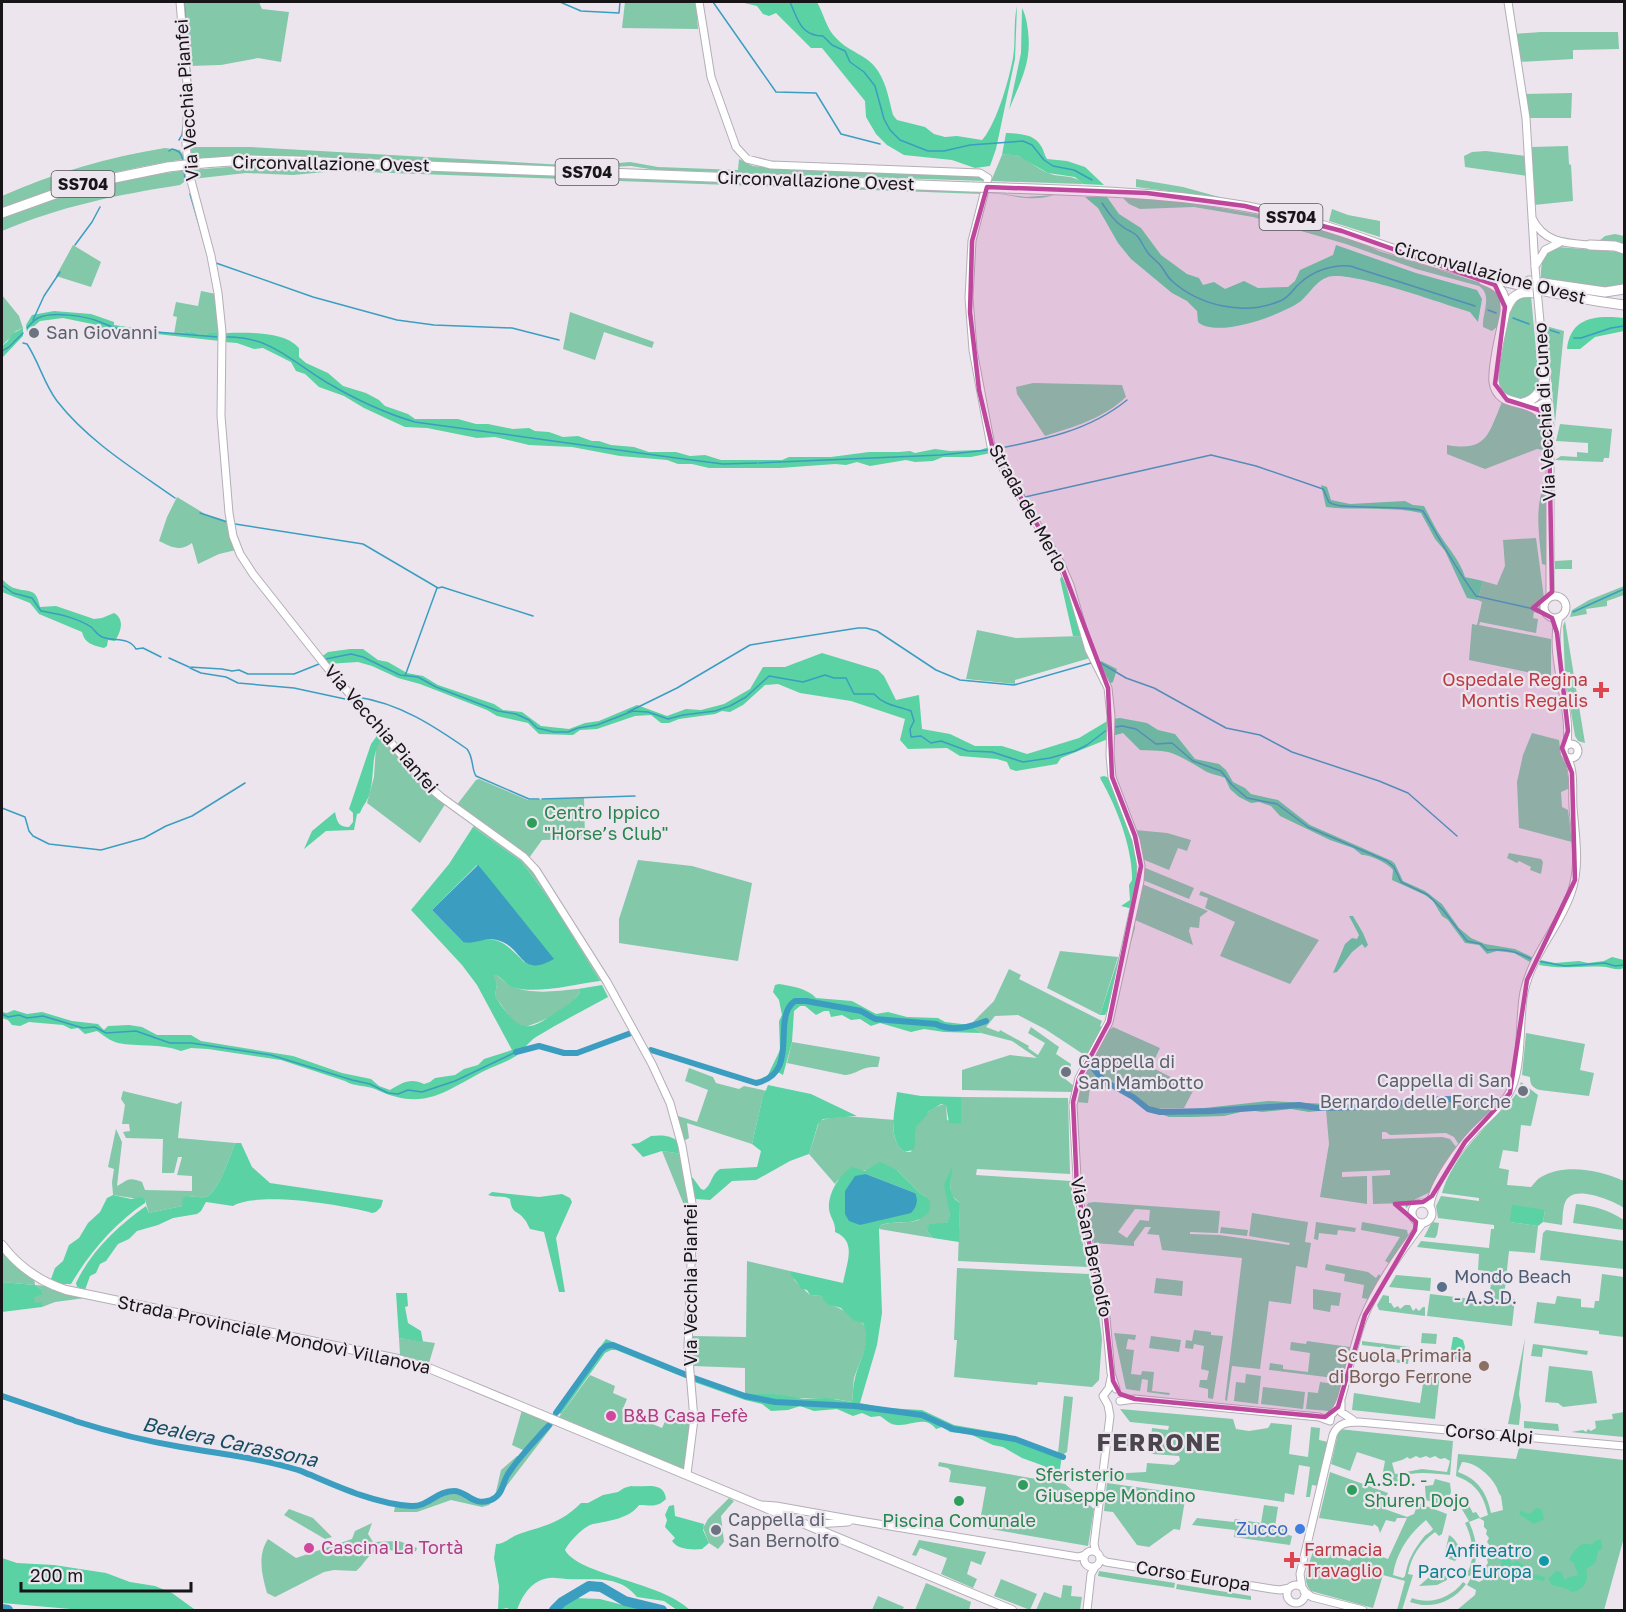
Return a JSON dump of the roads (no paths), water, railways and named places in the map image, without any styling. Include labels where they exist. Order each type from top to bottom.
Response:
[{"type":"highway","name":"Circonvallazione Ovest","points":[[2,213],[80,185],[122,175],[168,167],[245,160],[1135,193],[1212,201],[1282,214],[1342,231],[1442,265],[1624,305]]},
{"type":"highway","points":[[1590,245],[1615,246],[1624,249]]},
{"type":"highway","points":[[1442,265],[1498,287],[1504,298],[1505,312],[1494,374],[1495,384],[1502,397],[1511,402],[1536,408],[1549,425]]},
{"type":"highway","points":[[1490,277],[1605,292],[1624,289]]},
{"type":"highway","points":[[1505,312],[1512,297],[1521,292],[1580,297]]},
{"type":"highway","points":[[1534,398],[1540,391],[1545,377]]},
{"type":"highway","points":[[1521,403],[1540,397],[1547,402],[1536,408]]},
{"type":"main road","name":"Strada Provinciale Mondovì Villanova","points":[[2,1245],[29,1271],[57,1287],[422,1365],[1012,1611]]},
{"type":"street","name":"Via Vecchia Pianfei","points":[[180,2],[188,96],[186,144],[189,172],[211,256],[219,304],[222,332],[221,416],[231,527],[240,554],[249,569],[319,658],[434,791],[524,857],[537,870],[607,982],[659,1077],[676,1125],[693,1204],[688,1348],[694,1419],[687,1474]]},
{"type":"street","name":"Strada del Merlo","points":[[699,2],[711,77],[736,147],[747,159],[771,165],[980,173],[988,178],[972,241],[969,298],[973,350],[991,446],[1064,570],[1089,650],[1107,688],[1111,720],[1112,777],[1135,836],[1141,872],[1108,1022]]},
{"type":"street","name":"Via Vecchia di Cuneo","points":[[1508,2],[1525,110],[1530,174],[1533,242],[1549,425],[1554,596]]},
{"type":"street","points":[[1531,215],[1537,227],[1548,238],[1561,243],[1590,245]]},
{"type":"street","points":[[1533,242],[1548,238]]},
{"type":"street","points":[[1533,242],[1539,247],[1548,248]]},
{"type":"street","points":[[1535,267],[1539,257],[1548,248],[1561,243]]},
{"type":"street","name":"Via Vecchia di Cuneo","points":[[1554,596],[1544,603],[1544,608],[1545,612],[1556,618]]},
{"type":"street","name":"Via Vecchia di Cuneo","points":[[1554,596],[1564,599],[1566,605],[1566,611],[1556,618]]},
{"type":"street","name":"Via Vecchia di Cuneo","points":[[1556,618],[1560,679],[1570,744],[1563,752],[1571,757]]},
{"type":"street","name":"Via Vecchia di Cuneo","points":[[1426,1204],[1465,1142],[1505,1100],[1516,1077],[1522,1002],[1535,961],[1566,905],[1575,880],[1571,757],[1578,748],[1570,744]]},
{"type":"street","name":"Via San Bernolfo","points":[[1108,1022],[1077,1083],[1073,1108],[1078,1195],[1106,1318],[1115,1397]]},
{"type":"street","points":[[1416,1204],[1426,1204],[1432,1212],[1431,1217],[1427,1222],[1419,1223],[1412,1217],[1412,1210],[1416,1204]]},
{"type":"street","points":[[1295,1600],[1291,1587],[1300,1574],[1355,1343],[1365,1315],[1419,1223]]},
{"type":"street","points":[[1087,1611],[1110,1416],[1115,1397]]},
{"type":"street","name":"Corso Alpi","points":[[1115,1397],[1623,1447]]},
{"type":"street","name":"Corso Europa","points":[[760,1505],[1092,1561],[1280,1590],[1291,1587],[1303,1589]]},
{"type":"street","points":[[810,1526],[811,1518],[819,1514]]},
{"type":"street","name":"Corso Europa","points":[[810,1526],[860,1521]]},
{"type":"street","points":[[846,1540],[842,1530],[850,1522]]},
{"type":"street","points":[[1300,1574],[1303,1589],[1312,1597]]},
{"type":"street","points":[[1292,1611],[1295,1600],[1303,1589]]},
{"type":"street","points":[[1280,1590],[1295,1600],[1312,1597],[1363,1611]]},
{"type":"water","points":[[478,865],[554,959],[543,964],[528,964],[506,944],[497,940],[463,942],[432,910]]},
{"type":"water","points":[[866,1174],[915,1193],[916,1204],[911,1213],[860,1225],[849,1221],[845,1214],[845,1191],[855,1176]]},
{"type":"waterway","points":[[184,2],[188,45]]},
{"type":"waterway","points":[[560,2],[581,11],[619,13],[620,2]]},
{"type":"waterway","points":[[713,2],[776,92],[816,93],[841,134],[880,144]]},
{"type":"waterway","points":[[790,2],[798,21],[805,30],[823,36],[832,45],[845,51],[850,62],[864,72],[875,86],[884,119],[890,130],[900,140],[928,151],[1023,141],[1032,145],[1044,160],[1053,166],[1074,170],[1092,180]]},
{"type":"waterway","points":[[188,51],[191,86]]},
{"type":"waterway","points":[[184,102],[184,110]]},
{"type":"waterway","points":[[179,140],[183,127]]},
{"type":"waterway","points":[[169,151],[172,149],[179,152],[183,162]]},
{"type":"waterway","points":[[184,170],[185,179]]},
{"type":"waterway","points":[[190,194],[205,245]]},
{"type":"waterway","points":[[1102,203],[1117,222],[1137,235],[1148,253],[1170,279],[1196,297],[1223,306],[1252,308],[1266,305],[1283,299],[1305,279],[1317,272],[1330,267],[1344,266],[1475,306]]},
{"type":"waterway","points":[[75,245],[100,207]]},
{"type":"waterway","points":[[216,263],[313,297],[397,320],[434,325],[512,328],[559,340]]},
{"type":"waterway","points":[[33,320],[44,296],[60,272]]},
{"type":"waterway","points":[[1488,310],[1496,313]]},
{"type":"waterway","points":[[27,328],[38,318],[44,316],[69,315],[94,320],[119,329],[218,337]]},
{"type":"waterway","points":[[1513,318],[1529,324]]},
{"type":"waterway","points":[[1574,338],[1624,326]]},
{"type":"waterway","points":[[1550,330],[1559,333]]},
{"type":"waterway","points":[[2,351],[23,333]]},
{"type":"waterway","points":[[226,337],[241,338],[268,345],[347,394],[380,410],[415,422],[723,464],[757,463]]},
{"type":"waterway","points":[[23,343],[27,344],[31,351],[52,394],[69,415],[112,454],[175,498]]},
{"type":"waterway","points":[[997,451],[996,449],[1048,438],[1081,427],[1112,411],[1127,400]]},
{"type":"waterway","points":[[759,463],[941,455],[988,450]]},
{"type":"waterway","points":[[1011,475],[1025,497],[1211,455],[1256,466],[1323,489],[1329,502],[1335,505],[1423,511],[1476,596],[1538,610]]},
{"type":"waterway","points":[[200,513],[227,522]]},
{"type":"waterway","points":[[235,524],[363,544],[438,588],[442,587],[533,616]]},
{"type":"waterway","points":[[2,585],[13,593],[32,598],[41,611],[66,616],[91,627],[102,637],[129,642],[136,649],[143,648],[161,657]]},
{"type":"waterway","points":[[405,676],[437,588]]},
{"type":"waterway","points":[[1573,612],[1624,589]]},
{"type":"waterway","points":[[628,712],[677,688],[750,645],[858,628],[877,631],[936,670],[960,680],[1014,685],[1091,663]]},
{"type":"waterway","points":[[326,659],[351,654],[363,657],[400,675],[418,677],[436,687],[498,711],[516,714],[529,720],[537,728],[554,732],[568,732],[597,725],[633,711],[648,712],[668,719],[715,711],[746,697],[769,676],[803,682],[825,675],[846,678],[854,694],[874,694],[887,703],[911,711],[914,721],[910,729],[911,737],[921,736],[931,743],[941,741],[968,751],[992,752],[1023,762],[1075,751],[1108,729]]},
{"type":"waterway","points":[[169,658],[189,667],[239,670],[248,674],[294,674],[319,664]]},
{"type":"waterway","points":[[1099,662],[1126,678],[1154,688],[1226,728],[1260,735],[1292,752],[1408,793],[1457,836]]},
{"type":"waterway","points":[[190,668],[201,673],[226,677],[238,683],[294,688],[345,699]]},
{"type":"waterway","points":[[357,697],[387,704],[429,724],[467,749],[476,776],[529,799],[539,799]]},
{"type":"waterway","points":[[1115,727],[1136,729],[1156,744],[1172,743],[1193,761],[1221,771],[1247,798],[1277,804],[1308,827],[1387,861],[1394,867],[1401,882],[1428,895],[1467,941],[1481,944],[1487,950],[1511,951],[1533,960]]},
{"type":"waterway","points":[[2,808],[25,817],[33,836],[49,844],[101,850],[144,838],[192,816],[245,783]]},
{"type":"waterway","points":[[542,799],[635,796]]},
{"type":"waterway","points":[[1537,961],[1565,966],[1605,963],[1615,966],[1624,965]]},
{"type":"waterway","points":[[651,1050],[756,1083],[770,1077],[778,1068],[782,1057],[785,1020],[788,1009],[795,1001],[861,1011],[875,1019],[936,1024],[948,1028],[967,1027],[986,1021]]},
{"type":"waterway","points":[[2,1014],[8,1017],[19,1015],[27,1018],[43,1016],[83,1028],[95,1027],[106,1033],[136,1031],[170,1043],[191,1043],[271,1055],[370,1084],[388,1093],[398,1094],[408,1090],[422,1092],[455,1081],[516,1052]]},
{"type":"waterway","points":[[516,1052],[539,1046],[564,1053],[577,1053],[631,1033]]},
{"type":"waterway","points":[[1095,1062],[1094,1069],[1103,1080],[1133,1097],[1148,1109],[1160,1112],[1299,1105],[1317,1108],[1365,1107],[1442,1099],[1499,1100]]},
{"type":"waterway","name":"Bealera Carassona","points":[[556,1413],[606,1346],[613,1345],[689,1376]]},
{"type":"waterway","name":"Bealera Carassona","points":[[694,1378],[745,1396],[775,1402],[855,1406],[922,1415],[953,1429],[1015,1439],[1063,1457]]},
{"type":"waterway","name":"Bealera Carassona","points":[[2,1396],[73,1420]]},
{"type":"waterway","name":"Bealera Carassona","points":[[75,1421],[154,1442],[284,1466],[372,1499],[411,1506],[417,1506],[442,1493],[453,1491],[484,1502],[495,1498],[512,1468],[549,1425]]},
{"type":"waterway","points":[[554,1610],[562,1602],[589,1586],[601,1587],[625,1601],[662,1610]]},
{"type":"waterway","points":[[2,1609],[8,1610]]},
{"type":"place","name":"San Giovanni","points":[[34,333]]},
{"type":"place","name":"Ospedale Regina Montis Regalis","points":[[1601,690]]},
{"type":"place","name":"Centro Ippico \"Horse’s Club\"","points":[[532,823]]},
{"type":"place","name":"Cappella di San Mambotto","points":[[1066,1072]]},
{"type":"place","name":"Cappella di San Bernardo delle Forche","points":[[1523,1091]]},
{"type":"place","name":"Mondo Beach - A.S.D.","points":[[1442,1287]]},
{"type":"place","name":"Scuola Primaria di Borgo Ferrone","points":[[1484,1366]]},
{"type":"place","name":"B&B Casa Fefè","points":[[611,1416]]},
{"type":"place","name":"Sferisterio Giuseppe Mondino","points":[[1023,1485]]},
{"type":"place","name":"A.S.D. - Shuren Dojo","points":[[1352,1490]]},
{"type":"place","name":"Piscina Comunale","points":[[959,1501]]},
{"type":"place","name":"Zucco","points":[[1300,1529]]},
{"type":"place","name":"Cappella di San Bernolfo","points":[[716,1530]]},
{"type":"place","name":"Cascina La Tortà","points":[[309,1548]]},
{"type":"place","name":"Farmacia Travaglio","points":[[1292,1560]]},
{"type":"place","name":"Anfiteatro Parco Europa","points":[[1544,1561]]},
{"type":"district","name":"FERRONE","points":[[1159,1443]]}]
